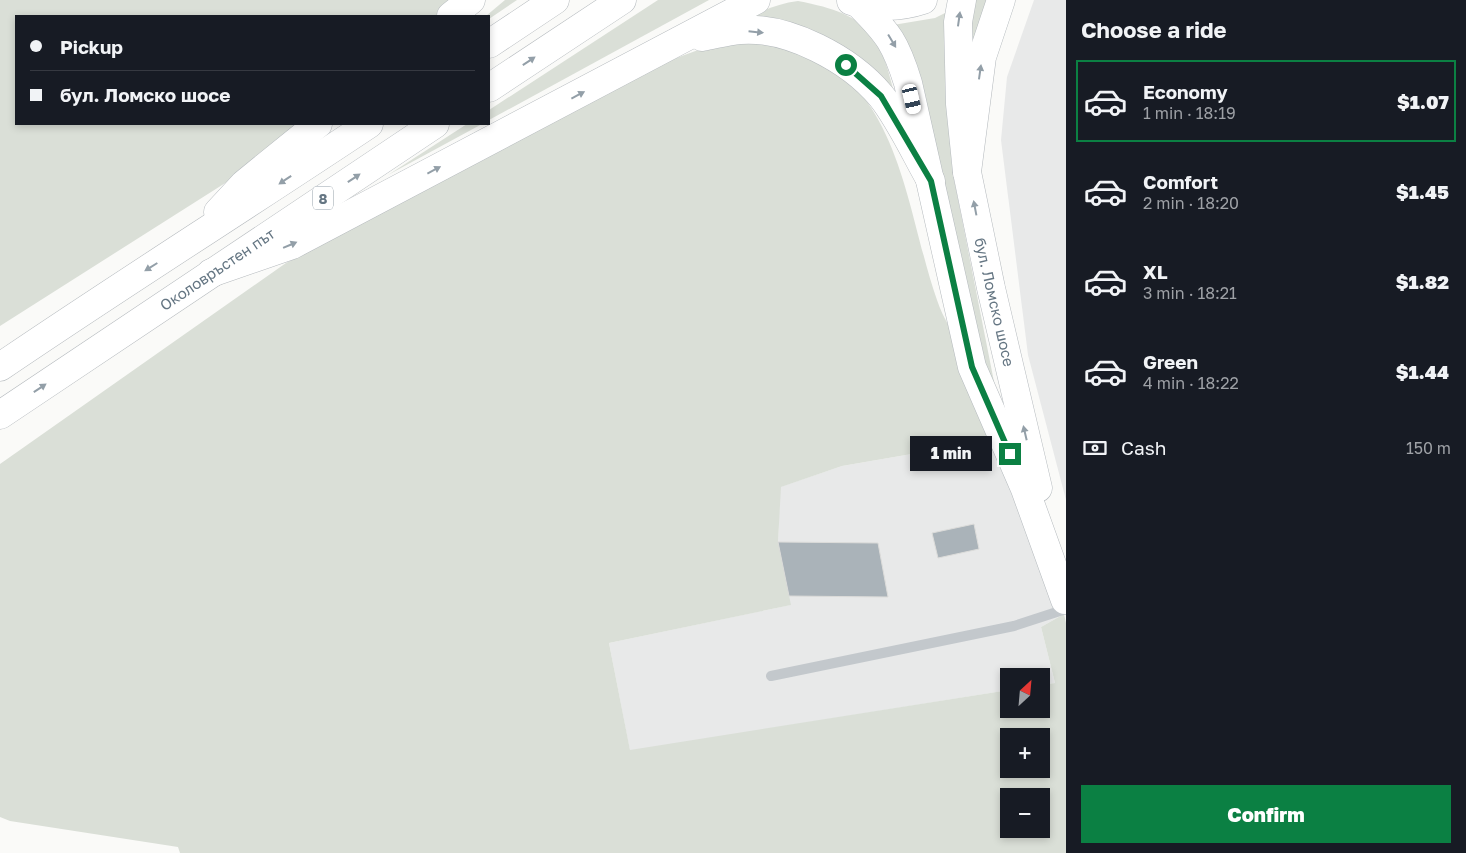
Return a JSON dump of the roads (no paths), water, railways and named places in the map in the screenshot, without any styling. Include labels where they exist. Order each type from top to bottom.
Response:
[{"type":"main road","points":[[452,15],[472,0]]},
{"type":"main road","points":[[490,43],[555,0]]},
{"type":"main road","points":[[490,87],[622,0]]},
{"type":"main road","points":[[211,273],[292,245],[756,0]]},
{"type":"main road","points":[[853,2],[910,4],[923,0]]},
{"type":"main road","name":"бул. Ломско шосе","points":[[962,0],[958,22],[960,104],[967,172],[993,297],[1066,604]]},
{"type":"main road","points":[[967,172],[982,57],[1001,0]]},
{"type":"main road","points":[[853,2],[888,34],[898,51],[908,83],[931,181],[972,367],[1025,489],[1066,604]]},
{"type":"main road","points":[[674,44],[741,30],[792,38],[828,53],[867,82],[881,96],[931,181]]},
{"type":"main road","points":[[192,242],[244,184],[317,125]]},
{"type":"main road","name":"8","points":[[0,367],[111,292],[192,242],[368,125]]},
{"type":"main road","name":"Околовръстен път","points":[[0,415],[434,125]]},
{"type":"lane","points":[[771,676],[1014,626],[1066,604]]}]
